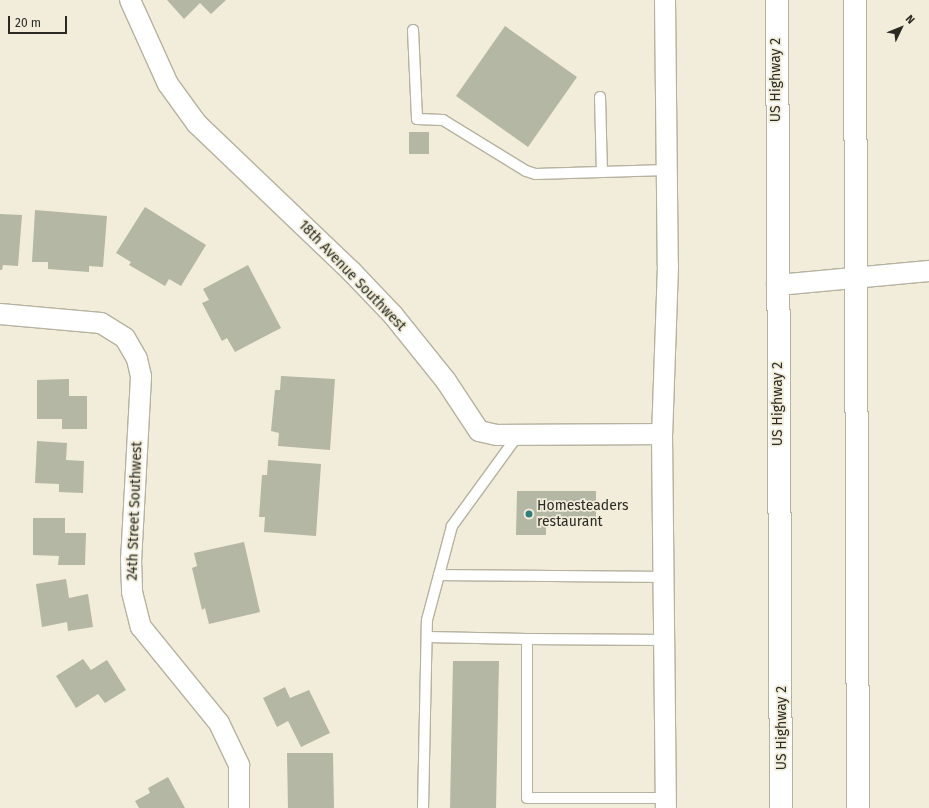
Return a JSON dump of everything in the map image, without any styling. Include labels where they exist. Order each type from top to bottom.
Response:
[{"type":"highway","name":"US Highway 2","points":[[777,0],[777,285],[781,808]]},
{"type":"highway","points":[[855,0],[858,808]]},
{"type":"street","name":"18th Avenue Southwest","points":[[130,0],[168,84],[197,124],[351,271],[393,315],[446,381],[479,431],[497,435],[662,434]]},
{"type":"street","points":[[664,0],[668,266],[662,434],[665,577],[664,640],[666,803]]},
{"type":"street","points":[[777,285],[929,271]]},
{"type":"street","name":"24th Street Southwest","points":[[0,314],[102,323],[125,338],[137,359],[141,377],[131,560],[132,592],[141,627],[219,723],[239,764],[239,808]]},
{"type":"lane","points":[[414,30],[417,119],[444,120],[526,171],[536,174],[667,170]]},
{"type":"lane","points":[[600,97],[602,172]]},
{"type":"lane","points":[[423,808],[427,620],[452,526],[518,435]]},
{"type":"lane","points":[[439,575],[665,577]]},
{"type":"lane","points":[[427,637],[664,640]]},
{"type":"lane","points":[[527,639],[527,798],[666,803]]},
{"type":"building","points":[[167,0],[226,0],[211,14],[200,3],[184,19]]},
{"type":"building","points":[[505,26],[577,77],[528,147],[456,96]]},
{"type":"building","points":[[409,132],[429,132],[429,154],[409,154]]},
{"type":"building","points":[[145,207],[206,245],[181,286],[169,279],[165,286],[129,265],[131,262],[116,253]]},
{"type":"building","points":[[35,210],[107,216],[103,267],[89,266],[89,272],[48,269],[48,262],[32,262]]},
{"type":"building","points":[[0,214],[22,215],[18,266],[3,265],[2,270],[0,270]]},
{"type":"building","points":[[248,265],[281,328],[235,352],[227,338],[222,341],[202,303],[209,300],[203,289]]},
{"type":"building","points":[[281,376],[335,379],[330,450],[278,446],[279,433],[271,431],[275,390],[280,390]]},
{"type":"building","points":[[69,379],[69,396],[87,396],[87,429],[62,429],[62,419],[37,419],[37,380]]},
{"type":"building","points":[[37,441],[67,443],[66,460],[84,461],[83,493],[59,492],[59,484],[35,483]]},
{"type":"building","points":[[268,460],[321,464],[316,536],[264,532],[265,517],[259,517],[262,475],[267,475]]},
{"type":"building","points":[[517,491],[596,491],[596,524],[546,524],[546,535],[516,535]]},
{"type":"building","points":[[33,518],[65,518],[65,533],[86,533],[85,565],[58,565],[59,556],[33,555]]},
{"type":"building","points":[[244,542],[260,612],[209,624],[205,608],[202,610],[192,568],[197,566],[194,553]]},
{"type":"building","points":[[66,579],[69,598],[88,594],[93,627],[68,631],[67,622],[42,627],[36,584]]},
{"type":"building","points":[[83,659],[91,670],[107,660],[126,690],[105,703],[98,694],[76,708],[56,676]]},
{"type":"building","points":[[453,661],[499,661],[496,808],[450,808]]},
{"type":"building","points":[[285,687],[290,698],[309,690],[330,733],[301,747],[288,721],[277,727],[263,698]]},
{"type":"building","points":[[287,753],[333,753],[334,808],[288,808]]},
{"type":"building","points":[[168,777],[185,808],[139,808],[135,801],[150,793],[148,788]]},
{"type":"place","name":"Homesteaders restaurant","points":[[529,514]]}]
